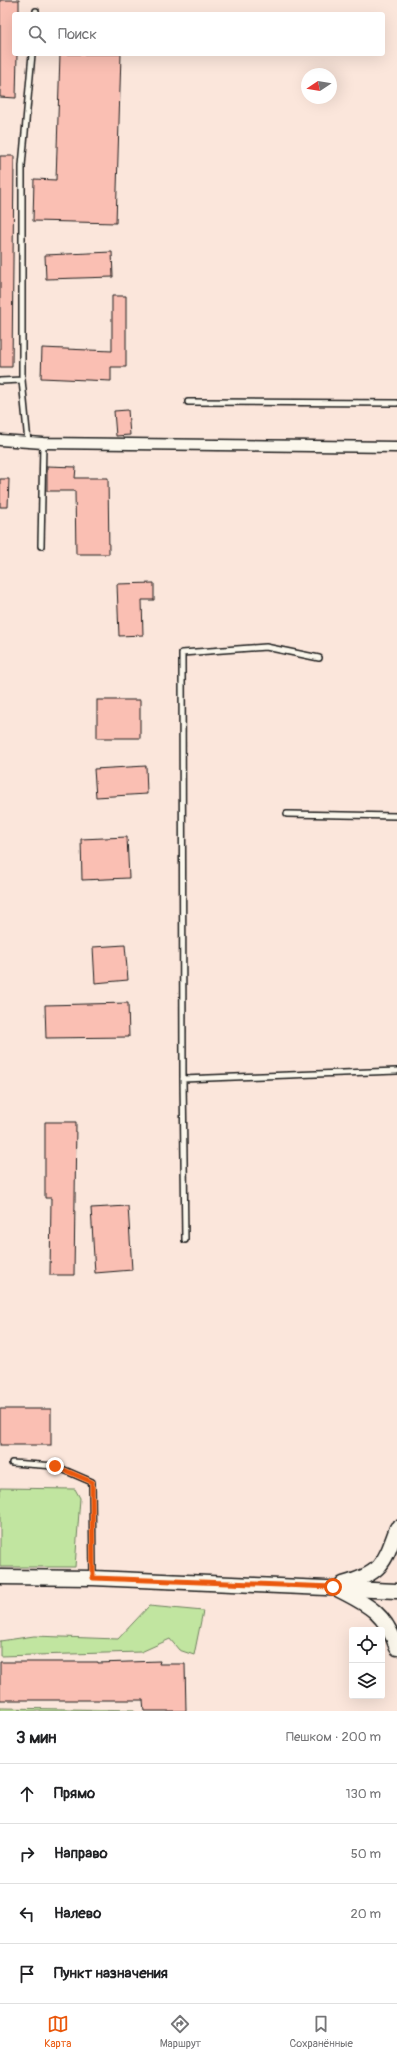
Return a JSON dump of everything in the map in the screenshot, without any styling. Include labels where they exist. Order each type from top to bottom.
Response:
[{"type":"main road","points":[[333,1587],[361,1579],[372,1573],[380,1566],[387,1555],[397,1528]]},
{"type":"main road","points":[[0,1577],[93,1578],[333,1587],[397,1591]]},
{"type":"main road","points":[[333,1587],[371,1606],[381,1616],[388,1627],[397,1648]]},
{"type":"street","points":[[0,440],[43,443],[397,447]]},
{"type":"lane","points":[[28,442],[22,380],[22,166],[32,56]]},
{"type":"lane","points":[[0,381],[22,380]]},
{"type":"lane","points":[[188,402],[397,403]]},
{"type":"lane","points":[[41,546],[43,443]]},
{"type":"lane","points":[[185,1240],[182,653],[266,647],[319,658]]},
{"type":"lane","points":[[287,814],[397,816]]},
{"type":"lane","points":[[183,1079],[397,1071]]},
{"type":"lane","points":[[12,1463],[55,1466],[92,1482],[93,1578]]},
{"type":"green space","points":[[0,1488],[75,1489],[80,1498],[75,1567],[0,1567]]},
{"type":"green space","points":[[149,1606],[203,1611],[194,1655],[179,1650],[170,1639],[141,1652],[0,1656],[0,1641],[34,1636],[118,1639]]},
{"type":"green space","points":[[0,1708],[134,1710],[135,1711],[0,1711]]},
{"type":"building","points":[[0,0],[19,0],[19,12],[12,12],[12,56],[17,56],[16,98],[0,97]]},
{"type":"building","points":[[60,56],[121,56],[116,223],[33,221],[34,179],[56,180]]},
{"type":"building","points":[[0,156],[14,156],[12,367],[0,367]]},
{"type":"building","points":[[112,252],[113,277],[46,279],[45,255]]},
{"type":"building","points":[[112,296],[126,296],[126,367],[111,367],[111,381],[41,378],[42,348],[112,351]]},
{"type":"building","points":[[128,410],[130,435],[116,436],[114,411]]},
{"type":"building","points":[[47,466],[76,467],[75,478],[108,478],[109,554],[76,554],[75,491],[47,491]]},
{"type":"building","points":[[0,479],[9,479],[8,507],[0,507]]},
{"type":"building","points":[[154,583],[154,600],[142,600],[143,635],[119,636],[117,584]]},
{"type":"building","points":[[97,700],[140,700],[140,738],[97,738]]},
{"type":"building","points":[[146,766],[147,794],[96,797],[94,769]]},
{"type":"building","points":[[127,837],[129,878],[82,880],[81,839]]},
{"type":"building","points":[[125,945],[128,980],[95,983],[93,947]]},
{"type":"building","points":[[128,1003],[129,1037],[46,1038],[45,1005]]},
{"type":"building","points":[[45,1122],[76,1122],[74,1275],[50,1275],[51,1198],[45,1198]]},
{"type":"building","points":[[128,1206],[132,1270],[95,1273],[91,1208]]},
{"type":"building","points":[[0,1409],[51,1409],[51,1445],[0,1445]]},
{"type":"building","points":[[160,1661],[159,1664],[185,1664],[186,1711],[144,1711],[143,1700],[0,1700],[0,1662],[98,1663]]},
{"type":"route","points":[[55,1466],[92,1482],[93,1578],[333,1587]]}]
